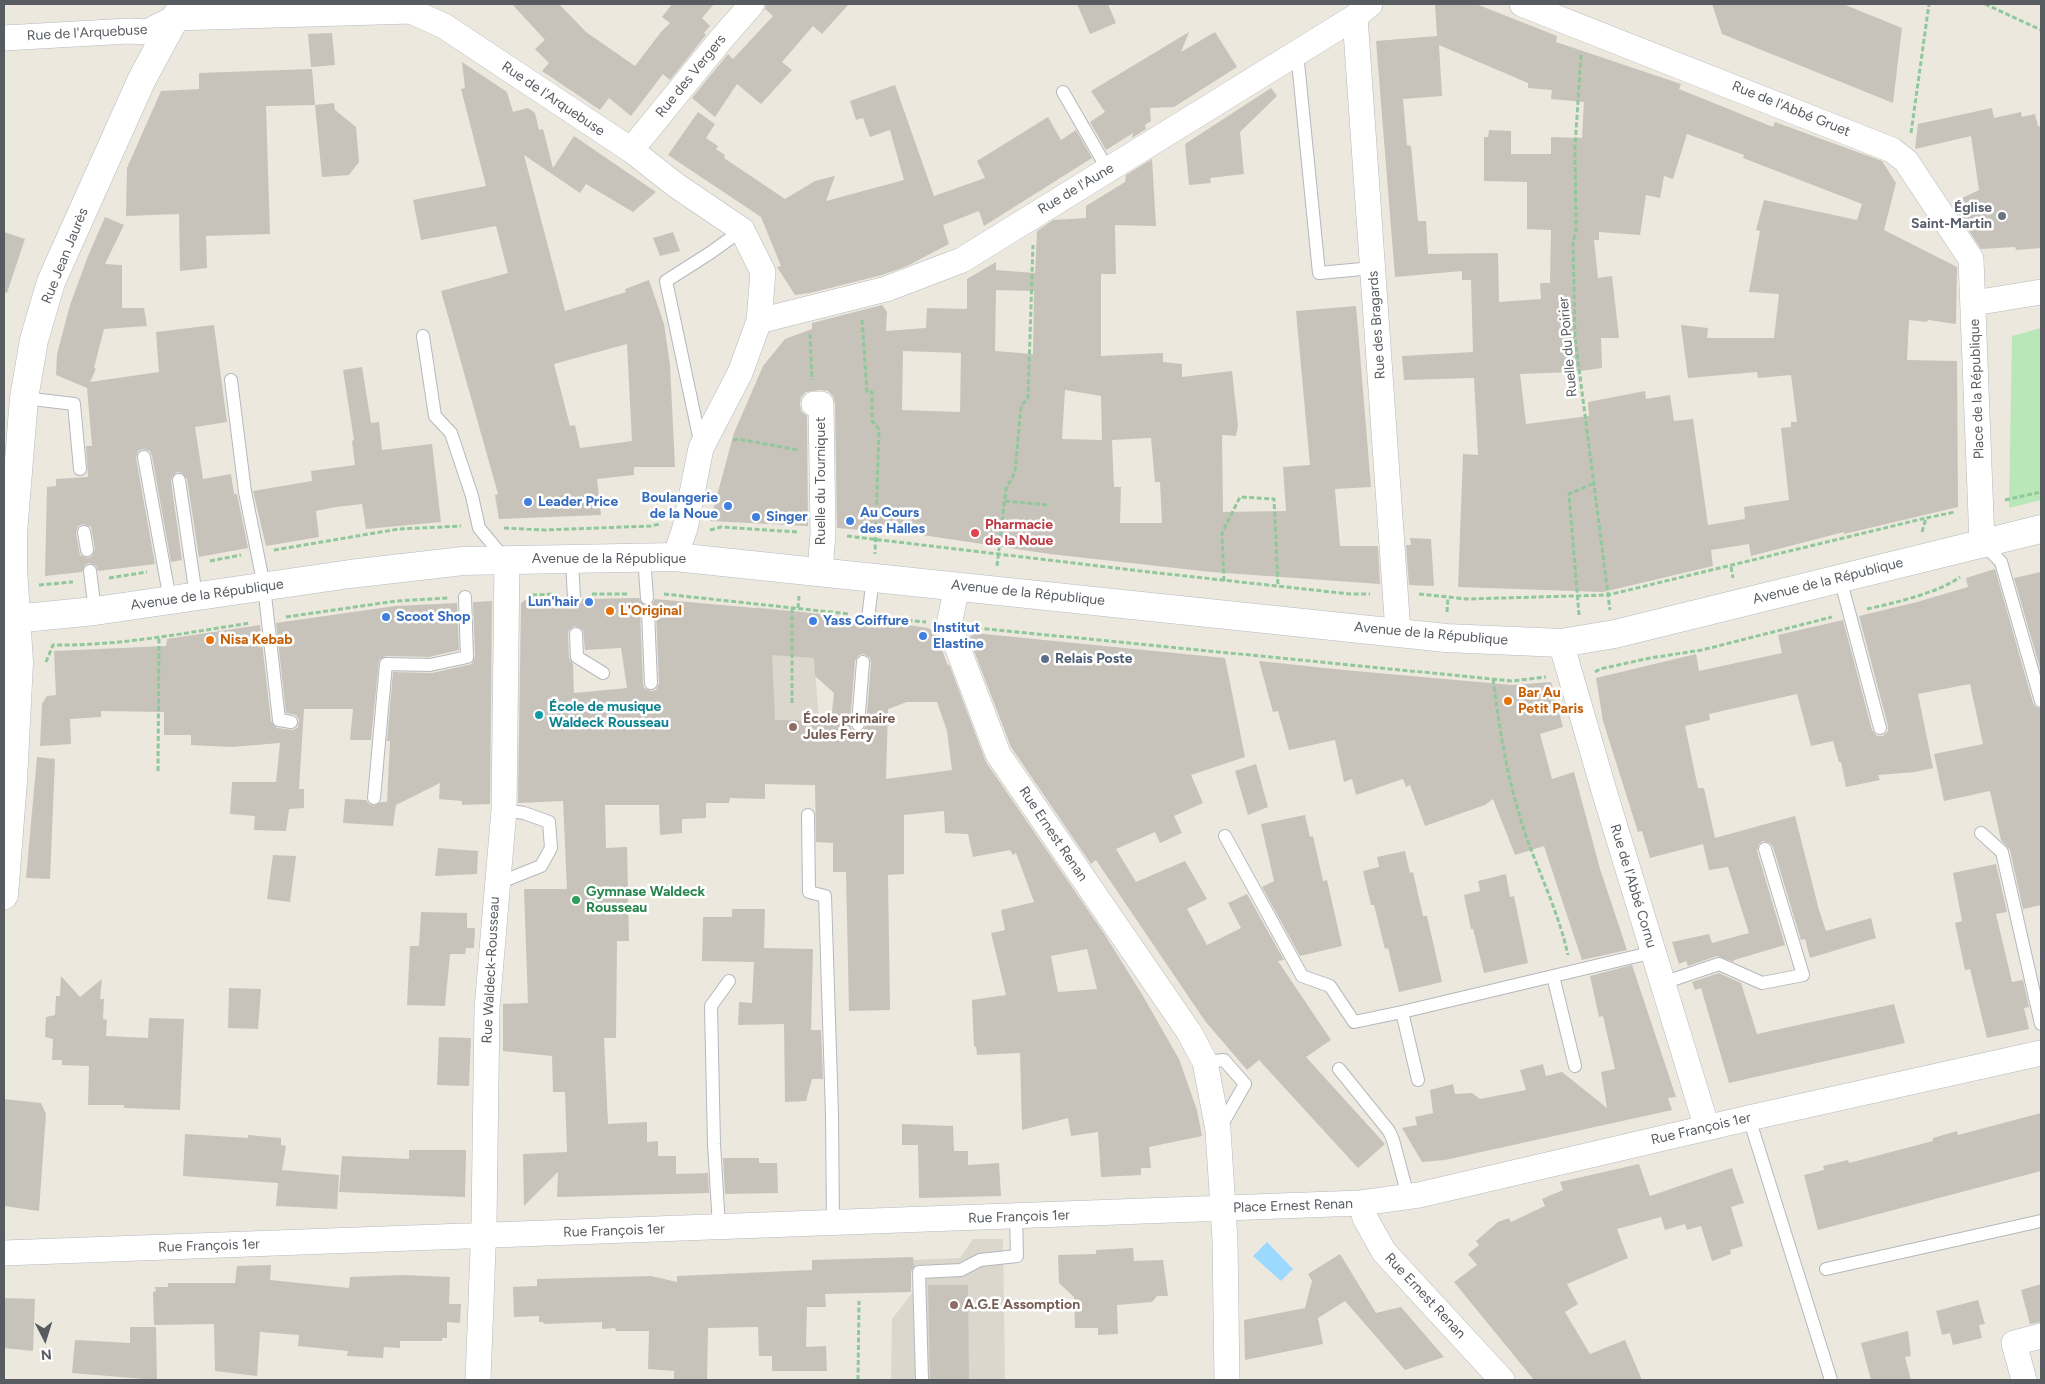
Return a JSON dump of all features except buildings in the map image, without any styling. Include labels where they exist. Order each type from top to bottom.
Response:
[{"type":"main road","name":"Rue Jean Jaurès","points":[[4,895],[13,781],[19,662],[10,619],[14,588],[13,533],[24,398],[34,340],[51,282],[142,79],[180,11]]},
{"type":"main road","name":"Avenue de la République","points":[[10,619],[95,611],[350,574],[453,562],[675,557],[994,589],[1446,638],[1571,642],[1615,634],[2041,529]]},
{"type":"street","name":"Rue des Vergers","points":[[631,150],[752,4]]},
{"type":"street","name":"Rue de l'Abbé Gruet","points":[[1522,4],[1583,26],[1892,150],[1906,161],[1971,259],[1974,303]]},
{"type":"street","name":"Rue de l'Arquebuse","points":[[4,38],[128,31],[147,32],[180,11],[410,8],[444,26],[631,150],[676,186],[742,230],[763,272],[759,321],[740,373],[701,448],[685,528],[675,557]]},
{"type":"street","name":"Rue de l'Aune","points":[[759,321],[886,289],[962,260],[1362,11]]},
{"type":"street","name":"Rue des Bragards","points":[[1362,11],[1373,268],[1398,632]]},
{"type":"street","name":"Place de la République","points":[[1982,543],[1974,303],[2041,292]]},
{"type":"street","name":"Ruelle du Tourniquet","points":[[814,404],[821,404],[823,534],[820,571]]},
{"type":"street","name":"Rue Waldeck-Rousseau","points":[[478,1380],[484,1236],[487,1008],[496,884],[504,810],[506,560]]},
{"type":"street","points":[[949,625],[957,586]]},
{"type":"street","name":"Rue Ernest Renan","points":[[949,625],[998,754],[1189,1032],[1205,1062]]},
{"type":"street","name":"Rue de l'Abbé Cornu","points":[[1571,642],[1571,678],[1708,1128]]},
{"type":"street","name":"Rue François 1er","points":[[1361,1204],[1408,1196],[2041,1053]]},
{"type":"street","name":"Place Ernest Renan","points":[[1205,1062],[1218,1130],[1224,1209],[1361,1204]]},
{"type":"street","name":"Rue Ernest Renan","points":[[1361,1204],[1365,1218],[1384,1252],[1502,1380]]},
{"type":"street","points":[[1224,1209],[1227,1380]]},
{"type":"street","name":"Rue François 1er","points":[[4,1254],[1224,1209]]},
{"type":"street","points":[[2024,1380],[2014,1343],[2041,1336]]},
{"type":"lane","points":[[1297,52],[1319,274],[1373,268]]},
{"type":"lane","points":[[1064,92],[1108,170]]},
{"type":"lane","points":[[701,448],[666,281],[742,230]]},
{"type":"lane","points":[[423,336],[435,416],[451,433],[472,496],[479,528],[506,560]]},
{"type":"lane","points":[[231,380],[245,492],[264,586],[279,720],[291,722]]},
{"type":"lane","points":[[24,398],[74,404],[80,468]]},
{"type":"lane","points":[[144,457],[164,570],[183,598]]},
{"type":"lane","points":[[178,480],[191,564],[183,598]]},
{"type":"lane","points":[[84,532],[86,550]]},
{"type":"lane","points":[[1982,543],[2001,562],[2041,701]]},
{"type":"lane","points":[[644,557],[647,596]]},
{"type":"lane","points":[[572,558],[574,596]]},
{"type":"lane","points":[[90,576],[95,611]]},
{"type":"lane","points":[[868,618],[873,577]]},
{"type":"lane","points":[[1840,578],[1880,728]]},
{"type":"lane","points":[[374,798],[386,664],[430,665],[467,657],[465,597]]},
{"type":"lane","points":[[648,612],[650,683]]},
{"type":"lane","points":[[576,634],[577,657],[603,673]]},
{"type":"lane","points":[[858,724],[863,662]]},
{"type":"lane","points":[[496,884],[541,866],[551,848],[549,822],[524,813],[504,810]]},
{"type":"lane","points":[[808,815],[809,892],[825,896],[832,1104],[833,1224]]},
{"type":"lane","points":[[1981,832],[2002,852],[2041,1024]]},
{"type":"lane","points":[[1226,836],[1302,976],[1330,986],[1354,1022],[1654,952]]},
{"type":"lane","points":[[1663,983],[1719,964],[1762,983],[1804,975],[1765,849]]},
{"type":"lane","points":[[1553,976],[1575,1066]]},
{"type":"lane","points":[[719,1227],[714,1144],[711,1006],[729,980]]},
{"type":"lane","points":[[1402,1012],[1418,1080]]},
{"type":"lane","points":[[1205,1062],[1224,1060],[1245,1084],[1218,1130]]},
{"type":"lane","points":[[1339,1069],[1389,1130],[1408,1196]]},
{"type":"lane","points":[[1749,1118],[1831,1380]]},
{"type":"lane","points":[[922,1380],[919,1272],[961,1270],[980,1260],[1017,1256],[1016,1217]]},
{"type":"lane","points":[[1826,1269],[2041,1221]]},
{"type":"path","points":[[1906,161],[1921,70],[1929,4]]},
{"type":"path","points":[[1985,4],[2041,30]]},
{"type":"path","name":"Ruelle du Poirier","points":[[1583,26],[1575,147],[1576,232],[1572,242],[1575,337],[1608,595],[1615,634]]},
{"type":"path","points":[[994,589],[1006,490],[1015,472],[1022,406],[1028,398],[1034,214]]},
{"type":"path","points":[[860,295],[867,392],[872,392],[872,421],[879,429],[873,577]]},
{"type":"path","name":"Ruelle du Tourniquet","points":[[809,308],[814,404]]},
{"type":"path","points":[[701,448],[738,439],[821,452]]},
{"type":"path","points":[[1571,642],[1578,597],[1569,494],[1595,483]]},
{"type":"path","points":[[1224,581],[1222,533],[1240,497],[1274,499],[1278,587]]},
{"type":"path","points":[[1005,501],[1047,505]]},
{"type":"path","points":[[191,564],[399,529],[456,525],[479,528],[544,530],[651,526],[666,522],[685,528],[706,531],[721,527],[876,539],[1224,581],[1350,594],[1396,592],[1467,599],[1578,597],[1608,595],[1926,518]]},
{"type":"path","points":[[14,588],[90,576],[164,570]]},
{"type":"path","points":[[506,595],[647,596],[792,607],[868,618],[1512,681],[1552,676],[1561,680],[1589,675],[1600,669],[1650,658],[1702,650],[1898,601],[1951,584],[1964,574]]},
{"type":"path","points":[[75,646],[159,636],[396,601],[465,597]]},
{"type":"path","points":[[792,607],[792,704]]},
{"type":"path","points":[[158,771],[159,636]]},
{"type":"path","points":[[1493,679],[1506,766],[1526,836],[1566,947],[1571,972]]},
{"type":"path","points":[[858,1380],[859,1301]]},
{"type":"shaded area","points":[[756,607],[806,612],[802,657],[814,658],[819,721],[818,785],[765,784],[767,714],[755,662]]},
{"type":"shaded area","name":"A.G.E Assomption","points":[[973,1239],[1003,1239],[1005,1380],[891,1380],[892,1319],[914,1291],[913,1260],[960,1258]]},
{"type":"green space","points":[[2041,328],[2041,500],[2009,508],[2012,336]]},
{"type":"water","points":[[1267,1242],[1293,1269],[1281,1281],[1253,1256]]},
{"type":"place","name":"Église Saint-Martin","points":[[2002,216]]},
{"type":"place","name":"Leader Price","points":[[528,502]]},
{"type":"place","name":"Boulangerie de la Noue","points":[[728,506]]},
{"type":"place","name":"Singer","points":[[756,517]]},
{"type":"place","name":"Au Cours des Halles","points":[[850,521]]},
{"type":"place","name":"Pharmacie de la Noue","points":[[975,533]]},
{"type":"place","name":"Lun'hair","points":[[589,602]]},
{"type":"place","name":"L'Original","points":[[610,611]]},
{"type":"place","name":"Scoot Shop","points":[[386,617]]},
{"type":"place","name":"Yass Coiffure","points":[[813,621]]},
{"type":"place","name":"Institut Elastine","points":[[923,636]]},
{"type":"place","name":"Nisa Kebab","points":[[210,640]]},
{"type":"place","name":"Relais Poste","points":[[1045,659]]},
{"type":"place","name":"Bar Au Petit Paris","points":[[1508,701]]},
{"type":"place","name":"École de musique Waldeck Rousseau","points":[[539,715]]},
{"type":"place","name":"École primaire Jules Ferry","points":[[793,727]]},
{"type":"place","name":"Gymnase Waldeck Rousseau","points":[[576,900]]},
{"type":"place","name":"A.G.E Assomption","points":[[954,1305]]}]
